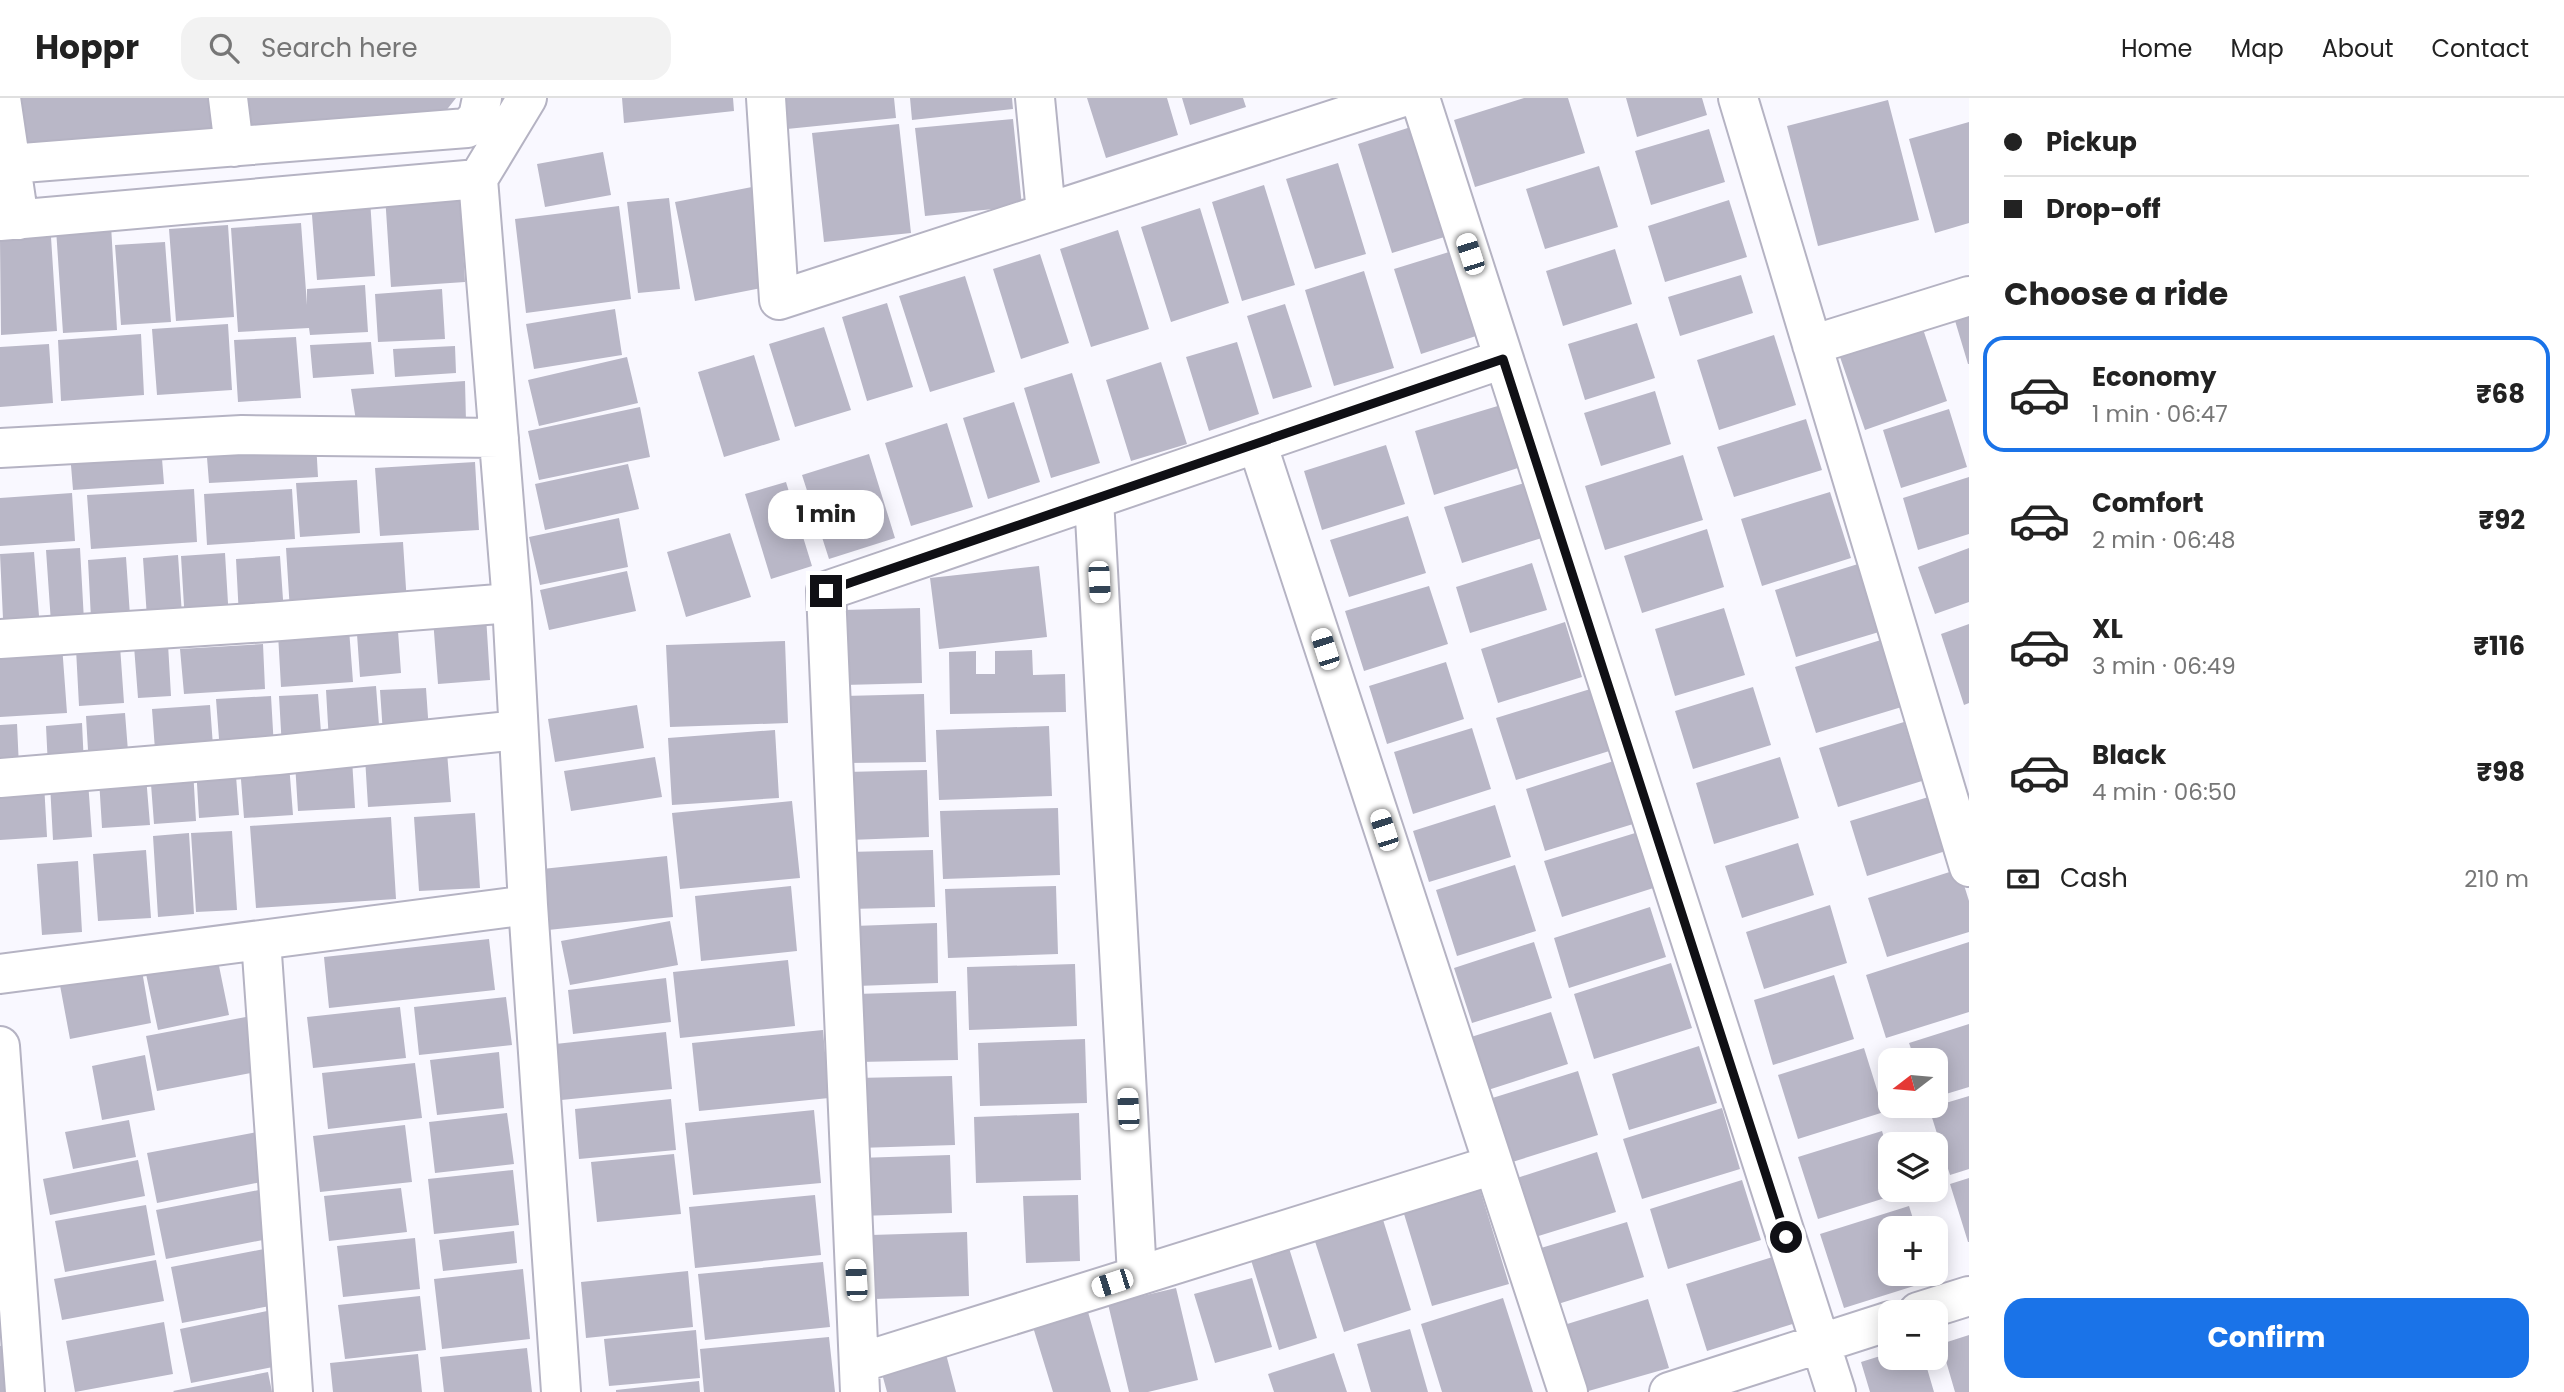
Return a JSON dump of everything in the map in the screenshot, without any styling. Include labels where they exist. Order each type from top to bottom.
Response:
[{"type":"street","points":[[1,98],[10,164],[9,220],[478,179]]},
{"type":"street","points":[[228,98],[234,147]]},
{"type":"street","points":[[10,164],[467,128],[478,117],[482,98]]},
{"type":"street","points":[[527,98],[478,179],[512,603],[528,905],[561,1392]]},
{"type":"street","points":[[766,98],[779,300],[1400,98]]},
{"type":"street","points":[[1035,98],[1046,213]]},
{"type":"street","points":[[1420,98],[1836,1392]]},
{"type":"street","points":[[1738,98],[1969,867]]},
{"type":"street","points":[[1812,345],[1969,296]]},
{"type":"street","points":[[1493,1166],[1137,1275],[860,1378],[826,591],[1503,359]]},
{"type":"street","points":[[0,447],[242,435],[499,438]]},
{"type":"street","points":[[1257,443],[1568,1392]]},
{"type":"street","points":[[1094,499],[1137,1275]]},
{"type":"street","points":[[0,639],[512,603]]},
{"type":"street","points":[[0,778],[278,755],[519,730]]},
{"type":"street","points":[[0,974],[528,905]]},
{"type":"street","points":[[261,940],[293,1392]]},
{"type":"street","points":[[0,1046],[25,1392]]},
{"type":"street","points":[[1948,1303],[1969,1296]]},
{"type":"street","points":[[1669,1392],[1878,1325]]},
{"type":"building","points":[[0,98],[456,98],[430,131],[0,167]]},
{"type":"building","points":[[622,98],[733,98],[734,111],[624,123]]},
{"type":"building","points":[[773,98],[894,98],[896,118],[777,130]]},
{"type":"building","points":[[910,98],[1012,98],[1013,109],[912,120]]},
{"type":"building","points":[[1087,98],[1167,98],[1178,135],[1106,158]]},
{"type":"building","points":[[1182,98],[1243,98],[1246,107],[1190,125]]},
{"type":"building","points":[[1524,98],[1568,98],[1585,153],[1475,187],[1454,120]]},
{"type":"building","points":[[1626,98],[1702,98],[1707,115],[1637,137]]},
{"type":"building","points":[[1888,100],[1919,220],[1818,246],[1787,126]]},
{"type":"building","points":[[1013,119],[1022,206],[925,216],[915,128]]},
{"type":"building","points":[[1969,122],[1969,223],[1935,233],[1909,139]]},
{"type":"building","points":[[899,124],[911,233],[824,242],[812,133]]},
{"type":"building","points":[[1417,125],[1451,235],[1392,253],[1358,144]]},
{"type":"building","points":[[1709,129],[1725,182],[1651,205],[1635,151]]},
{"type":"building","points":[[603,152],[611,195],[545,207],[537,164]]},
{"type":"building","points":[[1338,163],[1366,254],[1315,269],[1286,179]]},
{"type":"building","points":[[1599,166],[1618,227],[1545,249],[1526,189]]},
{"type":"building","points":[[1264,185],[1295,285],[1242,301],[1212,202]]},
{"type":"building","points":[[752,187],[771,286],[695,301],[675,202]]},
{"type":"building","points":[[460,190],[465,282],[391,287],[385,195]]},
{"type":"building","points":[[669,198],[680,289],[638,293],[627,202]]},
{"type":"building","points":[[370,199],[375,276],[317,280],[311,202]]},
{"type":"building","points":[[1729,200],[1747,257],[1665,282],[1648,226]]},
{"type":"building","points":[[619,206],[631,299],[526,313],[515,219]]},
{"type":"building","points":[[1200,208],[1229,303],[1171,322],[1141,227]]},
{"type":"building","points":[[301,223],[307,305],[307,289],[365,285],[368,332],[310,335],[309,328],[238,332],[231,228]]},
{"type":"building","points":[[111,225],[117,330],[63,333],[56,229]]},
{"type":"building","points":[[228,225],[234,317],[176,321],[169,229]]},
{"type":"building","points":[[1118,230],[1149,329],[1091,347],[1060,249]]},
{"type":"building","points":[[51,237],[57,331],[1,335],[0,240]]},
{"type":"building","points":[[165,242],[171,322],[121,325],[115,245]]},
{"type":"building","points":[[1615,249],[1632,304],[1563,326],[1546,271]]},
{"type":"building","points":[[1449,252],[1476,336],[1421,354],[1394,269]]},
{"type":"building","points":[[1040,254],[1069,343],[1021,359],[993,269]]},
{"type":"building","points":[[1364,271],[1394,368],[1334,386],[1305,290]]},
{"type":"building","points":[[1741,275],[1753,313],[1680,336],[1668,297]]},
{"type":"building","points":[[965,276],[995,372],[930,392],[899,296]]},
{"type":"building","points":[[442,289],[445,339],[378,342],[375,294]]},
{"type":"building","points":[[887,303],[913,387],[867,401],[842,317]]},
{"type":"building","points":[[1285,304],[1312,387],[1273,399],[1247,316]]},
{"type":"building","points":[[615,309],[622,355],[534,369],[526,324]]},
{"type":"building","points":[[1969,309],[1969,364],[1968,364],[1953,314]]},
{"type":"building","points":[[1637,323],[1655,378],[1585,400],[1568,344]]},
{"type":"building","points":[[228,324],[232,390],[157,395],[152,329]]},
{"type":"building","points":[[824,327],[851,410],[795,427],[769,344]]},
{"type":"building","points":[[1923,329],[1947,401],[1865,430],[1840,357]]},
{"type":"building","points":[[141,334],[144,395],[61,401],[58,340]]},
{"type":"building","points":[[1774,335],[1796,405],[1719,430],[1697,360]]},
{"type":"building","points":[[296,337],[301,398],[238,402],[234,340]]},
{"type":"building","points":[[371,342],[374,374],[313,378],[310,345]]},
{"type":"building","points":[[1237,342],[1259,414],[1209,431],[1186,357]]},
{"type":"building","points":[[49,344],[53,403],[0,407],[0,347]]},
{"type":"building","points":[[455,346],[456,373],[395,377],[393,349]]},
{"type":"building","points":[[754,355],[780,440],[724,457],[698,372]]},
{"type":"building","points":[[627,357],[638,403],[539,426],[528,380]]},
{"type":"building","points":[[1161,362],[1187,444],[1131,461],[1106,380]]},
{"type":"building","points":[[1072,373],[1100,463],[1051,478],[1024,388]]},
{"type":"building","points":[[465,381],[466,422],[357,427],[351,389]]},
{"type":"building","points":[[1655,391],[1671,444],[1601,466],[1584,413]]},
{"type":"building","points":[[1014,402],[1040,482],[988,499],[963,418]]},
{"type":"building","points":[[1501,405],[1521,467],[1434,495],[1415,431]]},
{"type":"building","points":[[640,407],[650,457],[539,480],[528,431]]},
{"type":"building","points":[[1949,409],[1967,467],[1901,488],[1883,430]]},
{"type":"building","points":[[1806,419],[1822,470],[1734,497],[1717,447]]},
{"type":"building","points":[[947,423],[973,507],[911,526],[885,443]]},
{"type":"building","points":[[316,442],[318,477],[209,483],[206,445]]},
{"type":"building","points":[[1386,445],[1405,504],[1322,530],[1304,471]]},
{"type":"building","points":[[161,446],[164,484],[73,490],[70,453]]},
{"type":"building","points":[[869,454],[895,538],[829,559],[802,475]]},
{"type":"building","points":[[1683,455],[1703,520],[1605,550],[1585,486]]},
{"type":"building","points":[[475,462],[479,530],[380,536],[375,468]]},
{"type":"building","points":[[628,464],[639,509],[545,530],[535,484]]},
{"type":"building","points":[[1969,477],[1969,534],[1918,550],[1903,498]]},
{"type":"building","points":[[357,480],[360,533],[300,537],[296,483]]},
{"type":"building","points":[[786,482],[812,566],[771,579],[745,494]]},
{"type":"building","points":[[1528,482],[1545,537],[1462,563],[1444,507]]},
{"type":"building","points":[[194,489],[197,542],[91,549],[87,495]]},
{"type":"building","points":[[292,489],[295,539],[207,545],[204,494]]},
{"type":"building","points":[[1830,492],[1851,558],[1762,586],[1741,519]]},
{"type":"building","points":[[72,493],[75,541],[0,546],[0,498]]},
{"type":"building","points":[[1408,516],[1426,573],[1349,597],[1330,540]]},
{"type":"building","points":[[619,518],[628,567],[540,585],[529,537]]},
{"type":"building","points":[[1707,529],[1724,587],[1642,613],[1624,556]]},
{"type":"building","points":[[730,533],[751,597],[686,617],[667,552]]},
{"type":"building","points":[[403,542],[407,604],[290,611],[286,548]]},
{"type":"building","points":[[80,548],[84,621],[51,623],[46,550]]},
{"type":"building","points":[[1969,548],[1969,602],[1935,614],[1918,567]]},
{"type":"building","points":[[34,552],[39,616],[3,619],[0,554]]},
{"type":"building","points":[[225,553],[229,620],[185,623],[181,556]]},
{"type":"building","points":[[178,555],[182,615],[147,618],[143,558]]},
{"type":"building","points":[[280,556],[284,614],[239,617],[236,559]]},
{"type":"building","points":[[126,557],[130,616],[91,619],[88,560]]},
{"type":"building","points":[[1532,563],[1547,610],[1470,633],[1456,587]]},
{"type":"building","points":[[1858,564],[1879,632],[1796,657],[1775,590]]},
{"type":"building","points":[[1039,566],[1047,637],[939,649],[930,578]]},
{"type":"building","points":[[627,571],[636,611],[549,630],[540,590]]},
{"type":"building","points":[[1429,586],[1448,644],[1364,671],[1345,611]]},
{"type":"building","points":[[920,608],[922,683],[844,685],[842,610]]},
{"type":"building","points":[[1724,608],[1745,675],[1675,696],[1655,629]]},
{"type":"building","points":[[486,616],[490,680],[438,684],[433,619]]},
{"type":"building","points":[[397,617],[401,673],[360,677],[356,620]]},
{"type":"building","points":[[1565,622],[1582,677],[1498,703],[1481,649]]},
{"type":"building","points":[[1969,624],[1969,703],[1964,705],[1941,634]]},
{"type":"building","points":[[349,629],[353,682],[281,687],[278,634]]},
{"type":"building","points":[[1884,639],[1905,706],[1816,733],[1795,667]]},
{"type":"building","points":[[785,641],[788,723],[670,727],[666,645]]},
{"type":"building","points":[[168,644],[171,696],[138,698],[134,646]]},
{"type":"building","points":[[263,644],[265,689],[184,694],[180,649]]},
{"type":"building","points":[[62,645],[67,713],[0,717],[0,650]]},
{"type":"building","points":[[120,646],[124,703],[79,706],[76,649]]},
{"type":"building","points":[[1032,650],[1033,675],[1065,674],[1066,712],[950,714],[949,652],[976,651],[976,674],[995,674],[995,651]]},
{"type":"building","points":[[1446,662],[1464,719],[1387,744],[1369,686]]},
{"type":"building","points":[[376,686],[380,738],[329,742],[326,690]]},
{"type":"building","points":[[1600,686],[1619,748],[1516,780],[1496,718]]},
{"type":"building","points":[[1753,687],[1771,745],[1693,769],[1675,711]]},
{"type":"building","points":[[426,688],[429,732],[383,734],[380,690]]},
{"type":"building","points":[[318,694],[322,745],[282,748],[279,696]]},
{"type":"building","points":[[924,694],[926,762],[847,763],[844,696]]},
{"type":"building","points":[[271,696],[274,748],[220,752],[216,699]]},
{"type":"building","points":[[210,705],[213,746],[155,750],[152,709]]},
{"type":"building","points":[[637,705],[644,748],[555,762],[548,719]]},
{"type":"building","points":[[125,713],[129,764],[89,767],[86,716]]},
{"type":"building","points":[[1904,722],[1922,781],[1838,807],[1819,748]]},
{"type":"building","points":[[82,723],[84,765],[48,767],[46,726]]},
{"type":"building","points":[[17,724],[19,767],[0,768],[0,725]]},
{"type":"building","points":[[1049,726],[1052,796],[939,800],[936,730]]},
{"type":"building","points":[[1472,728],[1491,789],[1413,814],[1394,752]]},
{"type":"building","points":[[775,730],[779,798],[672,805],[668,738]]},
{"type":"building","points":[[447,752],[451,802],[368,807],[365,757]]},
{"type":"building","points":[[655,757],[662,797],[571,811],[564,771]]},
{"type":"building","points":[[1780,757],[1799,818],[1714,844],[1696,783]]},
{"type":"building","points":[[1623,758],[1643,821],[1545,851],[1526,789]]},
{"type":"building","points":[[352,759],[355,808],[298,811],[295,763]]},
{"type":"building","points":[[235,763],[239,815],[199,818],[196,766]]},
{"type":"building","points":[[289,764],[293,815],[244,818],[240,767]]},
{"type":"building","points":[[193,769],[196,821],[154,824],[150,771]]},
{"type":"building","points":[[927,770],[929,837],[849,840],[846,772]]},
{"type":"building","points":[[146,776],[150,825],[102,828],[99,779]]},
{"type":"building","points":[[88,781],[92,837],[53,840],[50,784]]},
{"type":"building","points":[[44,783],[47,837],[0,840],[0,786]]},
{"type":"building","points":[[1935,795],[1952,849],[1867,876],[1850,821]]},
{"type":"building","points":[[792,801],[800,878],[680,889],[672,813]]},
{"type":"building","points":[[1495,805],[1511,857],[1429,882],[1413,831]]},
{"type":"building","points":[[1058,808],[1060,875],[943,879],[940,811]]},
{"type":"building","points":[[475,813],[480,888],[419,891],[414,817]]},
{"type":"building","points":[[391,817],[396,899],[256,908],[250,826]]},
{"type":"building","points":[[1645,830],[1663,885],[1562,917],[1544,861]]},
{"type":"building","points":[[232,831],[237,910],[196,912],[191,833]]},
{"type":"building","points":[[189,833],[194,914],[158,917],[153,836]]},
{"type":"building","points":[[1798,843],[1814,895],[1742,918],[1725,866]]},
{"type":"building","points":[[146,850],[151,918],[98,921],[93,854]]},
{"type":"building","points":[[933,850],[935,907],[849,909],[847,852]]},
{"type":"building","points":[[667,856],[673,917],[548,930],[542,869]]},
{"type":"building","points":[[78,861],[82,932],[42,935],[37,864]]},
{"type":"building","points":[[1515,865],[1536,931],[1457,956],[1436,890]]},
{"type":"building","points":[[1959,869],[1969,901],[1969,932],[1887,957],[1868,898]]},
{"type":"building","points":[[791,886],[797,951],[701,961],[695,896]]},
{"type":"building","points":[[1056,886],[1058,954],[948,958],[945,889]]},
{"type":"building","points":[[1830,905],[1847,963],[1764,989],[1746,932]]},
{"type":"building","points":[[1650,907],[1666,957],[1569,988],[1554,938]]},
{"type":"building","points":[[670,921],[678,965],[570,985],[561,941]]},
{"type":"building","points":[[937,923],[938,983],[857,986],[854,926]]},
{"type":"building","points":[[489,939],[495,990],[329,1008],[324,957]]},
{"type":"building","points":[[1534,942],[1552,998],[1472,1023],[1454,968]]},
{"type":"building","points":[[1969,942],[1969,1012],[1886,1038],[1866,975]]},
{"type":"building","points":[[788,960],[795,1026],[680,1038],[673,972]]},
{"type":"building","points":[[218,961],[229,1015],[158,1030],[146,974]]},
{"type":"building","points":[[1671,963],[1692,1028],[1594,1059],[1574,994]]},
{"type":"building","points":[[1075,964],[1077,1026],[969,1030],[967,967]]},
{"type":"building","points":[[141,965],[151,1023],[70,1039],[59,980]]},
{"type":"building","points":[[1834,975],[1854,1039],[1773,1065],[1754,1000]]},
{"type":"building","points":[[666,978],[671,1022],[573,1034],[568,990]]},
{"type":"building","points":[[956,991],[958,1060],[858,1062],[856,994]]},
{"type":"building","points":[[506,997],[512,1045],[419,1055],[414,1007]]},
{"type":"building","points":[[400,1007],[406,1058],[313,1068],[307,1017]]},
{"type":"building","points":[[1551,1012],[1568,1064],[1488,1090],[1471,1037]]},
{"type":"building","points":[[251,1016],[261,1071],[157,1091],[146,1036]]},
{"type":"building","points":[[1969,1024],[1969,1087],[1948,1093],[1948,1048],[1911,1048],[1909,1043]]},
{"type":"building","points":[[823,1030],[829,1098],[699,1111],[692,1043]]},
{"type":"building","points":[[666,1032],[672,1089],[551,1101],[546,1045]]},
{"type":"building","points":[[1085,1039],[1087,1103],[980,1106],[978,1043]]},
{"type":"building","points":[[1699,1046],[1717,1103],[1629,1130],[1612,1074]]},
{"type":"building","points":[[1864,1048],[1878,1093],[1878,1114],[1798,1139],[1778,1075]]},
{"type":"building","points":[[499,1052],[504,1108],[437,1115],[430,1060]]},
{"type":"building","points":[[145,1055],[155,1110],[102,1120],[92,1066]]},
{"type":"building","points":[[415,1063],[422,1118],[328,1129],[322,1073]]},
{"type":"building","points":[[1578,1071],[1598,1135],[1506,1164],[1486,1100]]},
{"type":"building","points":[[952,1076],[955,1145],[858,1148],[856,1078]]},
{"type":"building","points":[[1969,1096],[1969,1169],[1950,1175],[1948,1132],[1937,1132],[1932,1118],[1948,1118],[1948,1102]]},
{"type":"building","points":[[671,1099],[676,1150],[579,1159],[575,1109]]},
{"type":"building","points":[[1722,1108],[1740,1169],[1642,1199],[1623,1139]]},
{"type":"building","points":[[814,1110],[821,1183],[693,1195],[685,1123]]},
{"type":"building","points":[[507,1113],[514,1164],[435,1173],[429,1122]]},
{"type":"building","points":[[1079,1113],[1081,1180],[976,1183],[974,1117]]},
{"type":"building","points":[[129,1120],[136,1157],[73,1169],[65,1132]]},
{"type":"building","points":[[405,1125],[412,1182],[320,1192],[313,1136]]},
{"type":"building","points":[[257,1132],[266,1181],[157,1203],[147,1153]]},
{"type":"building","points":[[1878,1132],[1878,1200],[1818,1219],[1798,1157]]},
{"type":"building","points":[[1597,1152],[1616,1212],[1532,1238],[1514,1179]]},
{"type":"building","points":[[674,1154],[681,1214],[597,1222],[591,1162]]},
{"type":"building","points":[[950,1155],[952,1213],[860,1216],[858,1158]]},
{"type":"building","points":[[138,1160],[145,1196],[50,1215],[43,1179]]},
{"type":"building","points":[[513,1170],[519,1225],[434,1234],[428,1179]]},
{"type":"building","points":[[1969,1178],[1969,1242],[1968,1242],[1950,1184]]},
{"type":"building","points":[[1477,1180],[1509,1284],[1432,1306],[1401,1204]]},
{"type":"building","points":[[1742,1180],[1761,1240],[1668,1269],[1650,1209]]},
{"type":"building","points":[[401,1188],[407,1232],[329,1241],[324,1196]]},
{"type":"building","points":[[259,1190],[268,1239],[166,1259],[156,1210]]},
{"type":"building","points":[[815,1195],[821,1255],[695,1268],[689,1207]]},
{"type":"building","points":[[1078,1195],[1080,1261],[1026,1263],[1023,1196]]},
{"type":"building","points":[[146,1205],[155,1255],[65,1272],[55,1221]]},
{"type":"building","points":[[1909,1206],[1912,1216],[1878,1216],[1878,1286],[1914,1286],[1844,1308],[1820,1234]]},
{"type":"building","points":[[1380,1210],[1411,1310],[1344,1332],[1312,1232]]},
{"type":"building","points":[[1627,1222],[1644,1277],[1558,1304],[1541,1248]]},
{"type":"building","points":[[514,1231],[517,1263],[443,1271],[439,1240]]},
{"type":"building","points":[[967,1232],[969,1296],[874,1299],[871,1235]]},
{"type":"building","points":[[415,1238],[420,1289],[343,1297],[337,1246]]},
{"type":"building","points":[[1289,1248],[1317,1338],[1279,1350],[1251,1260]]},
{"type":"building","points":[[264,1249],[275,1305],[182,1323],[171,1267]]},
{"type":"building","points":[[1779,1255],[1799,1322],[1707,1351],[1686,1284]]},
{"type":"building","points":[[156,1260],[164,1301],[62,1320],[54,1279]]},
{"type":"building","points":[[823,1262],[830,1327],[705,1340],[698,1274]]},
{"type":"building","points":[[523,1269],[530,1339],[442,1349],[434,1279]]},
{"type":"building","points":[[688,1271],[693,1327],[586,1338],[581,1282]]},
{"type":"building","points":[[1252,1278],[1272,1347],[1215,1363],[1194,1294]]},
{"type":"building","points":[[1176,1288],[1198,1380],[1148,1392],[1129,1392],[1108,1304]]},
{"type":"building","points":[[420,1296],[426,1350],[345,1359],[338,1305]]},
{"type":"building","points":[[1084,1298],[1111,1392],[1053,1392],[1029,1314]]},
{"type":"building","points":[[1503,1298],[1533,1392],[1442,1392],[1421,1324]]},
{"type":"building","points":[[1648,1299],[1669,1368],[1585,1392],[1564,1325]]},
{"type":"building","points":[[267,1311],[278,1366],[191,1383],[180,1329]]},
{"type":"building","points":[[164,1322],[173,1374],[75,1392],[66,1341]]},
{"type":"building","points":[[1410,1329],[1428,1392],[1371,1392],[1357,1344]]},
{"type":"building","points":[[696,1330],[700,1378],[609,1386],[604,1339]]},
{"type":"building","points":[[1969,1335],[1969,1392],[1955,1392],[1948,1368],[1948,1342]]},
{"type":"building","points":[[829,1337],[835,1392],[704,1392],[700,1349]]},
{"type":"building","points":[[5,1345],[13,1392],[0,1392],[0,1346]]},
{"type":"building","points":[[527,1348],[532,1392],[444,1392],[440,1357]]},
{"type":"building","points":[[1334,1353],[1347,1392],[1274,1392],[1268,1374]]},
{"type":"building","points":[[418,1354],[422,1392],[333,1392],[330,1363]]},
{"type":"building","points":[[946,1354],[956,1392],[887,1392],[881,1370]]},
{"type":"building","points":[[1878,1357],[1878,1370],[1928,1370],[1934,1392],[1870,1392],[1861,1362]]},
{"type":"building","points":[[268,1372],[272,1392],[173,1391]]},
{"type":"building","points":[[699,1381],[700,1392],[616,1392],[616,1390]]},
{"type":"route","points":[[826,591],[1503,359],[1786,1237]]}]
